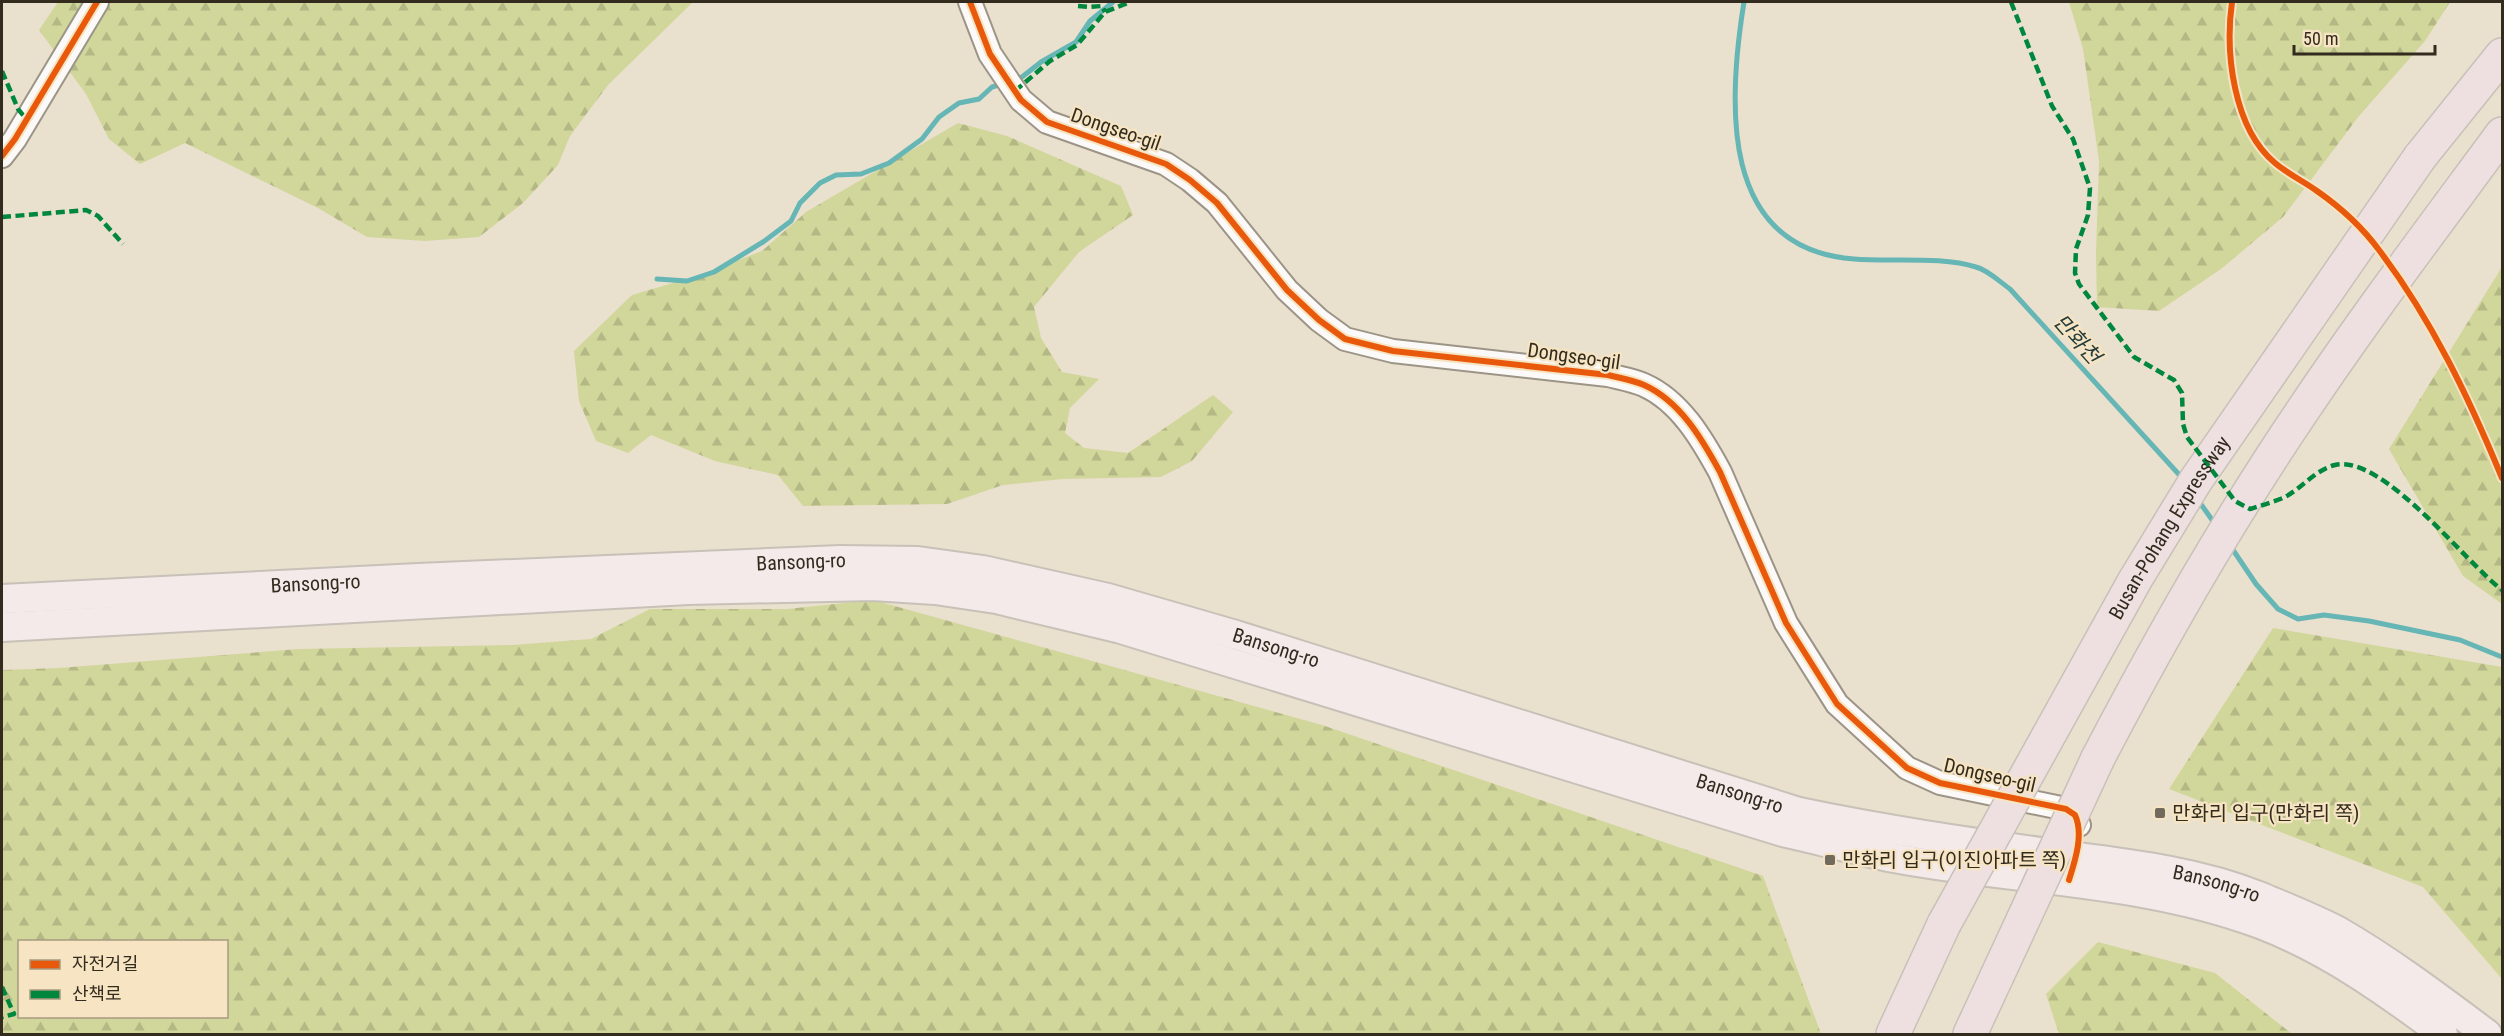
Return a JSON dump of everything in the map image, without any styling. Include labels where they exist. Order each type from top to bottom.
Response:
[{"type":"highway","name":"Busan-Pohang Expressway","points":[[1893,1035],[1944,924],[2135,580],[2196,480],[2420,157],[2502,55]]},
{"type":"highway","points":[[1970,1035],[2098,758],[2149,660],[2218,543],[2303,409],[2502,134]]},
{"type":"main road","name":"Bansong-ro","points":[[2,599],[840,560],[918,561],[983,570],[1108,598],[1247,639],[1799,812],[2073,869],[2194,902],[2261,925],[2322,952],[2380,987],[2443,1035]]},
{"type":"main road","name":"Bansong-ro","points":[[2,627],[688,591],[873,586],[935,591],[1007,601],[1121,629],[1783,832],[1893,858],[2188,874],[2258,896],[2337,931],[2412,978],[2487,1035]]},
{"type":"street","points":[[2,156],[15,139],[97,2]]},
{"type":"street","name":"Dongseo-gil","points":[[970,2],[990,54],[1021,100],[1047,122],[1166,164],[1190,180],[1217,203],[1287,290],[1319,320],[1345,339],[1394,351],[1608,375],[1643,384],[1663,395],[1687,420],[1708,450],[1720,472],[1786,623],[1837,704],[1907,768],[1940,783],[2066,809],[2075,815],[2079,823],[2073,869]]},
{"type":"green space","points":[[58,2],[693,2],[608,85],[570,136],[558,165],[523,203],[479,237],[425,241],[367,237],[318,208],[185,143],[140,164],[109,139],[86,94],[39,30]]},
{"type":"green space","points":[[2069,2],[2450,2],[2425,41],[2359,116],[2283,217],[2221,269],[2159,311],[2097,307],[2099,161],[2083,49]]},
{"type":"green space","points":[[958,123],[1007,136],[1121,186],[1133,215],[1079,252],[1034,307],[1041,338],[1062,372],[1099,379],[1070,408],[1065,433],[1084,448],[1128,453],[1213,395],[1233,412],[1192,461],[1161,477],[1062,479],[1003,485],[947,504],[803,506],[778,475],[715,461],[651,435],[628,453],[596,441],[579,401],[574,351],[632,295],[697,276],[762,251],[806,212]]},
{"type":"green space","points":[[2502,267],[2502,604],[2463,576],[2389,449]]},
{"type":"green space","points":[[873,600],[1322,725],[1763,876],[1821,1034],[2,1034],[2,670],[59,668],[299,649],[513,645],[591,639],[650,609],[787,609]]},
{"type":"green space","points":[[2273,628],[2502,667],[2502,979],[2423,887],[2169,789]]},
{"type":"green space","points":[[2098,942],[2215,973],[2292,1034],[2059,1034],[2046,994]]},
{"type":"waterway","points":[[1013,80],[1022,77],[1041,62],[1076,42],[1090,21],[1113,2]]},
{"type":"waterway","name":"만화천","points":[[1744,2],[1735,83],[1736,124],[1742,164],[1755,199],[1777,229],[1810,249],[1854,259],[1932,260],[1963,264],[1989,273],[2010,289],[2184,480]]},
{"type":"waterway","points":[[657,279],[687,281],[714,272],[763,242],[791,221],[800,203],[820,183],[836,175],[861,174],[889,163],[922,139],[939,117],[959,103],[979,99],[992,87],[1005,83]]},
{"type":"waterway","name":"만화천","points":[[2198,500],[2215,524]]},
{"type":"waterway","name":"만화천","points":[[2229,544],[2256,584],[2278,609],[2298,619],[2324,615],[2369,621],[2460,640],[2502,657]]},
{"type":"marked path","points":[[1015,91],[1050,61],[1077,45],[1105,12],[1130,2]]},
{"type":"marked path","points":[[2011,2],[2052,106],[2073,139],[2090,188],[2088,215],[2076,249],[2075,273],[2079,284],[2134,357],[2174,380],[2182,393],[2183,424],[2187,437],[2235,501],[2250,509],[2285,497],[2328,467],[2354,466],[2376,476],[2399,492],[2502,590]]},
{"type":"marked path","points":[[1078,6],[1102,6],[1105,12]]},
{"type":"marked path","points":[[2,71],[18,109],[27,120]]},
{"type":"marked path","points":[[2,217],[86,210],[98,216],[123,244]]},
{"type":"marked path","points":[[2,987],[14,1014],[2,1017]]},
{"type":"cycle path","points":[[2,156],[15,139],[97,2]]},
{"type":"cycle path","points":[[970,2],[990,54],[1021,100],[1047,122],[1166,164],[1190,180],[1217,203],[1287,290],[1319,320],[1345,339],[1393,351],[1608,375],[1644,385],[1669,401],[1689,422],[1713,459],[1786,623],[1837,704],[1907,768],[1940,783],[2066,809],[2075,815],[2078,822],[2079,839],[2069,880]]},
{"type":"cycle path","points":[[2232,2],[2231,66],[2241,110],[2250,130],[2261,148],[2275,163],[2334,204],[2358,225],[2379,250],[2433,332],[2476,418],[2502,478]]},
{"type":"place","name":"만화리 입구(만화리 쪽)","points":[[2160,813]]},
{"type":"place","name":"만화리 입구(이진아파트 쪽)","points":[[1830,860]]}]
